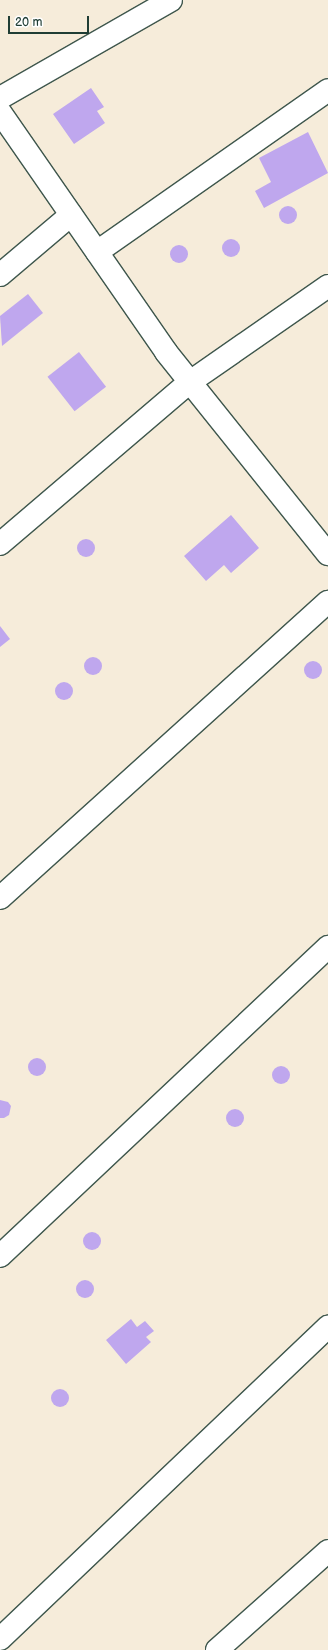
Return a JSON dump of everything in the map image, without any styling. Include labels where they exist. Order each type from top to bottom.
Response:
[{"type":"street","points":[[0,98],[171,0]]},
{"type":"street","points":[[97,252],[328,90]]},
{"type":"street","points":[[0,112],[97,252],[190,382],[328,554]]},
{"type":"street","points":[[0,275],[71,215]]},
{"type":"street","points":[[0,544],[190,382],[328,286]]},
{"type":"street","points":[[0,898],[328,602]]},
{"type":"street","points":[[0,1256],[328,947]]},
{"type":"street","points":[[0,1639],[328,1327]]},
{"type":"street","points":[[216,1650],[328,1552]]},
{"type":"building","points":[[91,88],[104,107],[97,111],[105,123],[74,144],[53,114]]},
{"type":"building","points":[[308,132],[328,173],[264,208],[255,191],[271,182],[259,158]]},
{"type":"building","points":[[288,206],[294,209],[297,215],[294,221],[288,224],[282,221],[279,215],[282,209]]},
{"type":"building","points":[[231,239],[237,242],[240,248],[237,254],[231,257],[225,254],[222,248],[225,242]]},
{"type":"building","points":[[179,245],[185,248],[188,254],[185,260],[179,263],[173,260],[170,254],[173,248]]},
{"type":"building","points":[[28,294],[43,313],[2,346],[0,316]]},
{"type":"building","points":[[79,352],[106,387],[75,411],[47,377]]},
{"type":"building","points":[[231,515],[259,548],[231,573],[224,565],[206,581],[184,556]]},
{"type":"building","points":[[86,539],[92,542],[95,548],[92,554],[86,557],[80,554],[77,548],[80,542]]},
{"type":"building","points":[[0,626],[10,639],[0,647]]},
{"type":"building","points":[[93,657],[99,660],[102,666],[99,672],[93,675],[87,672],[84,666],[87,660]]},
{"type":"building","points":[[313,661],[317,662],[321,666],[321,674],[317,678],[313,679],[309,678],[305,674],[304,670],[305,666],[309,662]]},
{"type":"building","points":[[64,682],[68,683],[72,687],[72,695],[68,699],[64,700],[60,699],[56,695],[55,691],[56,687],[60,683]]},
{"type":"building","points":[[37,1058],[43,1061],[46,1067],[43,1073],[37,1076],[31,1073],[28,1067],[31,1061]]},
{"type":"building","points":[[281,1066],[287,1069],[290,1075],[287,1081],[281,1084],[275,1081],[272,1075],[275,1069]]},
{"type":"building","points":[[0,1100],[8,1102],[11,1106],[9,1115],[4,1118],[0,1118]]},
{"type":"building","points":[[235,1109],[241,1112],[244,1118],[241,1124],[235,1127],[229,1124],[226,1118],[229,1112]]},
{"type":"building","points":[[92,1232],[98,1235],[101,1241],[98,1247],[92,1250],[86,1247],[83,1241],[86,1235]]},
{"type":"building","points":[[85,1280],[91,1283],[94,1289],[91,1295],[85,1298],[79,1295],[76,1289],[79,1283]]},
{"type":"building","points":[[131,1319],[137,1327],[145,1321],[154,1331],[146,1337],[151,1342],[126,1364],[106,1340]]},
{"type":"building","points":[[60,1389],[66,1392],[69,1398],[66,1404],[60,1407],[54,1404],[51,1398],[54,1392]]}]
